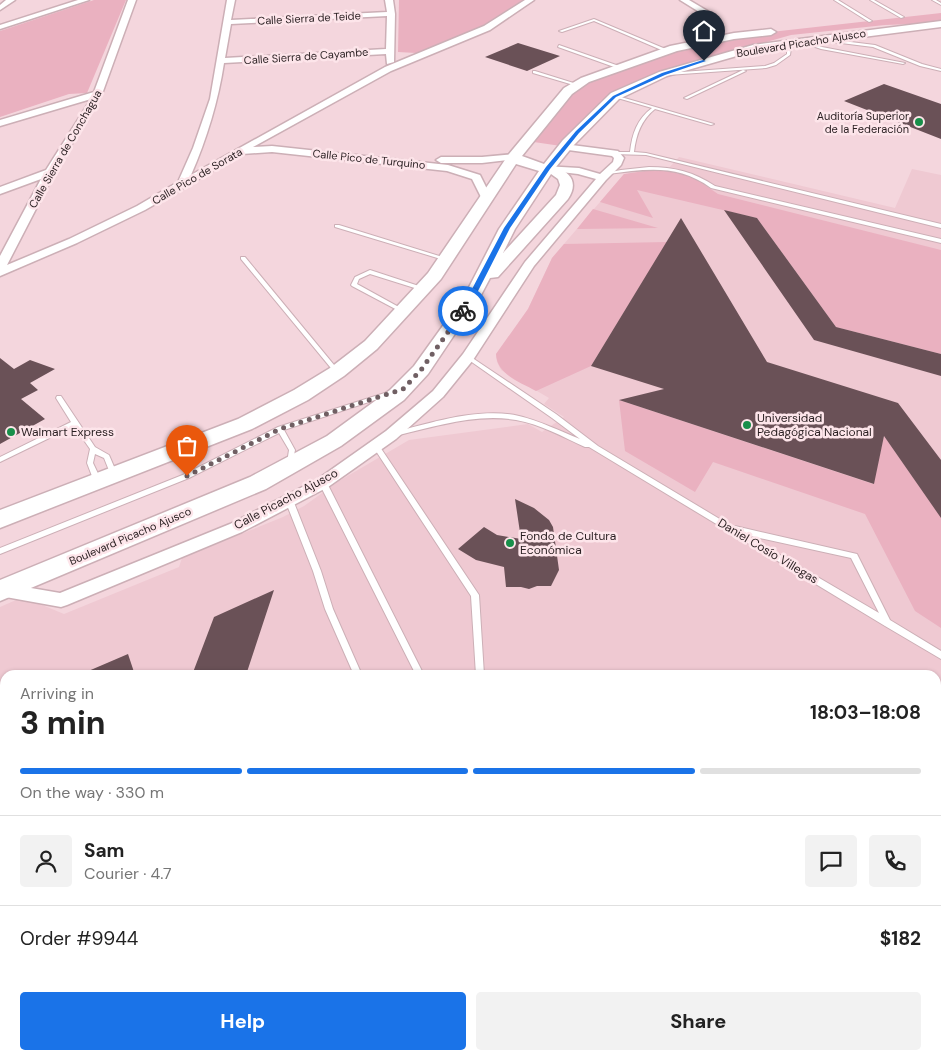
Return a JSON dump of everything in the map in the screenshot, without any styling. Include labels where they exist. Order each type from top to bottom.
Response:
[{"type":"main road","name":"Boulevard Picacho Ajusco","points":[[0,519],[245,424],[301,395],[337,372],[371,346],[423,289],[446,259],[514,157],[539,145],[568,91],[578,85],[618,68],[667,51],[734,36],[941,12]]},
{"type":"main road","name":"Boulevard Picacho Ajusco","points":[[1,591],[258,483],[334,441],[403,389],[421,370],[473,295],[507,228],[548,168],[564,147],[615,96],[663,74],[744,50],[807,40],[941,24]]},
{"type":"main road","points":[[539,145],[564,147]]},
{"type":"main road","points":[[473,295],[563,196],[568,186],[567,179],[560,173],[548,168],[527,165],[514,157]]},
{"type":"street","points":[[0,8],[11,0]]},
{"type":"street","points":[[0,27],[85,0]]},
{"type":"street","name":"Calle Sierra de Conchagua","points":[[0,267],[50,172],[98,94],[132,0]]},
{"type":"street","points":[[182,185],[198,148],[214,99],[222,62],[231,0]]},
{"type":"street","points":[[388,0],[391,14],[391,61],[388,69]]},
{"type":"street","name":"Calle Pico de Sorata","points":[[0,272],[72,241],[141,208],[388,69],[487,28],[530,0]]},
{"type":"street","points":[[684,0],[712,16]]},
{"type":"street","name":"Calle Sierra de Teide","points":[[228,22],[391,14]]},
{"type":"street","name":"Calle Sierra de Cayambe","points":[[222,62],[390,51]]},
{"type":"street","points":[[0,123],[98,94]]},
{"type":"street","name":"Calle Pico de Turquino","points":[[259,140],[277,144],[450,160],[514,157]]},
{"type":"street","points":[[564,147],[615,152]]},
{"type":"street","points":[[198,148],[200,152],[209,156],[228,158]]},
{"type":"street","name":"Calle Pico de Turquino","points":[[238,152],[272,150],[448,168],[476,177],[486,197]]},
{"type":"street","name":"Calle Picacho Ajusco","points":[[1,591],[62,600],[236,528],[323,483],[376,446],[438,394],[468,357],[529,264],[605,175],[618,164],[619,158],[615,152]]},
{"type":"street","points":[[548,168],[605,175]]},
{"type":"street","points":[[0,191],[50,172]]},
{"type":"lane","points":[[836,0],[870,21]]},
{"type":"lane","points":[[872,0],[902,17]]},
{"type":"lane","points":[[934,0],[941,4]]},
{"type":"lane","points":[[561,31],[594,20],[667,51]]},
{"type":"lane","points":[[807,40],[821,48],[903,63]]},
{"type":"lane","points":[[807,40],[860,43],[874,46],[921,65],[941,70]]},
{"type":"lane","points":[[663,74],[764,67],[784,59],[789,54],[789,48],[786,43]]},
{"type":"lane","points":[[559,46],[618,68]]},
{"type":"lane","points":[[686,98],[748,69]]},
{"type":"lane","points":[[534,72],[578,85]]},
{"type":"lane","points":[[615,96],[712,124]]},
{"type":"lane","points":[[632,153],[634,133],[649,110],[654,108]]},
{"type":"lane","points":[[615,152],[655,157],[941,226]]},
{"type":"lane","points":[[654,168],[659,163],[655,157]]},
{"type":"lane","points":[[605,175],[666,168],[696,175],[713,187],[941,241]]},
{"type":"lane","points":[[833,216],[840,202]]},
{"type":"lane","points":[[337,226],[446,259]]},
{"type":"lane","points":[[243,258],[337,372]]},
{"type":"lane","points":[[403,311],[354,285],[357,278],[370,272],[423,289]]},
{"type":"lane","name":"Daniel Cosío Villegas","points":[[468,357],[554,416],[596,448],[941,655]]},
{"type":"lane","points":[[0,551],[187,476],[280,429],[403,389]]},
{"type":"lane","points":[[59,398],[94,449],[107,457],[114,476]]},
{"type":"lane","name":"Daniel Cosío Villegas","points":[[391,435],[437,424],[482,417],[517,418],[596,448]]},
{"type":"lane","points":[[0,460],[75,423]]},
{"type":"lane","points":[[280,429],[292,450],[290,465]]},
{"type":"lane","points":[[376,446],[475,595],[480,670]]},
{"type":"lane","points":[[94,449],[90,463],[98,482]]},
{"type":"lane","points":[[323,483],[417,670]]},
{"type":"lane","points":[[289,500],[318,572],[329,609],[356,670]]},
{"type":"lane","points":[[729,528],[854,556],[888,624]]},
{"type":"shaded area","points":[[94,0],[126,0],[87,93],[69,94],[0,117],[0,31]]},
{"type":"shaded area","points":[[399,0],[524,0],[485,26],[416,53],[398,52]]},
{"type":"shaded area","points":[[941,13],[941,23],[885,25],[791,35],[703,60],[613,97],[561,146],[527,141],[569,92],[586,81],[634,62],[734,36]]},
{"type":"shaded area","points":[[679,157],[895,208],[912,169],[941,175],[941,670],[0,670],[0,607],[23,597],[64,614],[179,567],[182,558],[283,517],[304,506],[339,481],[409,440],[528,424],[542,432],[564,417],[544,404],[549,398],[501,370],[496,354],[528,309],[552,258],[624,174],[666,171]]},
{"type":"shaded area","points":[[645,171],[667,171],[693,177],[718,194],[941,250],[941,354],[836,327],[757,218],[637,190],[653,218],[600,202],[624,174]]},
{"type":"shaded area","points":[[593,209],[658,228],[577,229]]},
{"type":"shaded area","points":[[667,242],[591,366],[536,391],[510,377],[500,367],[496,354],[528,309],[552,258],[564,244]]},
{"type":"shaded area","points":[[619,400],[873,484],[884,436],[931,503],[941,507],[941,628],[915,611],[865,514],[713,462],[695,492],[625,451]]},
{"type":"building","points":[[518,43],[560,56],[527,71],[485,57]]},
{"type":"building","name":"Auditoría Superior de la Federación","points":[[884,84],[941,104],[941,139],[844,101]]},
{"type":"building","points":[[724,210],[757,218],[836,327],[941,354],[941,376],[814,340]]},
{"type":"building","points":[[681,218],[767,362],[898,403],[941,460],[941,518],[884,436],[874,484],[619,400],[664,389],[591,366]]},
{"type":"building","points":[[0,358],[14,369],[30,360],[55,369],[30,383],[38,390],[21,399],[45,419],[0,444]]},
{"type":"building","name":"Fondo de Cultura Económica","points":[[515,499],[534,508],[549,520],[553,527],[559,570],[551,586],[537,586],[529,589],[506,587],[504,567],[476,560],[458,549],[484,527],[497,535],[521,539]]},
{"type":"building","points":[[274,590],[248,670],[194,670],[214,617]]},
{"type":"building","points":[[128,654],[133,670],[91,670]]},
{"type":"way so far","points":[[187,476],[280,429],[403,389],[421,370],[463,311]]},
{"type":"place","name":"Auditoría Superior de la Federación","points":[[919,122]]},
{"type":"place","name":"Universidad Pedagógica Nacional","points":[[747,425]]},
{"type":"place","name":"Walmart Express","points":[[11,432]]},
{"type":"place","name":"Fondo de Cultura Económica","points":[[510,543]]},
{"type":"route","points":[[463,311],[507,228],[548,168],[578,132],[615,96],[663,74],[704,61]]}]
